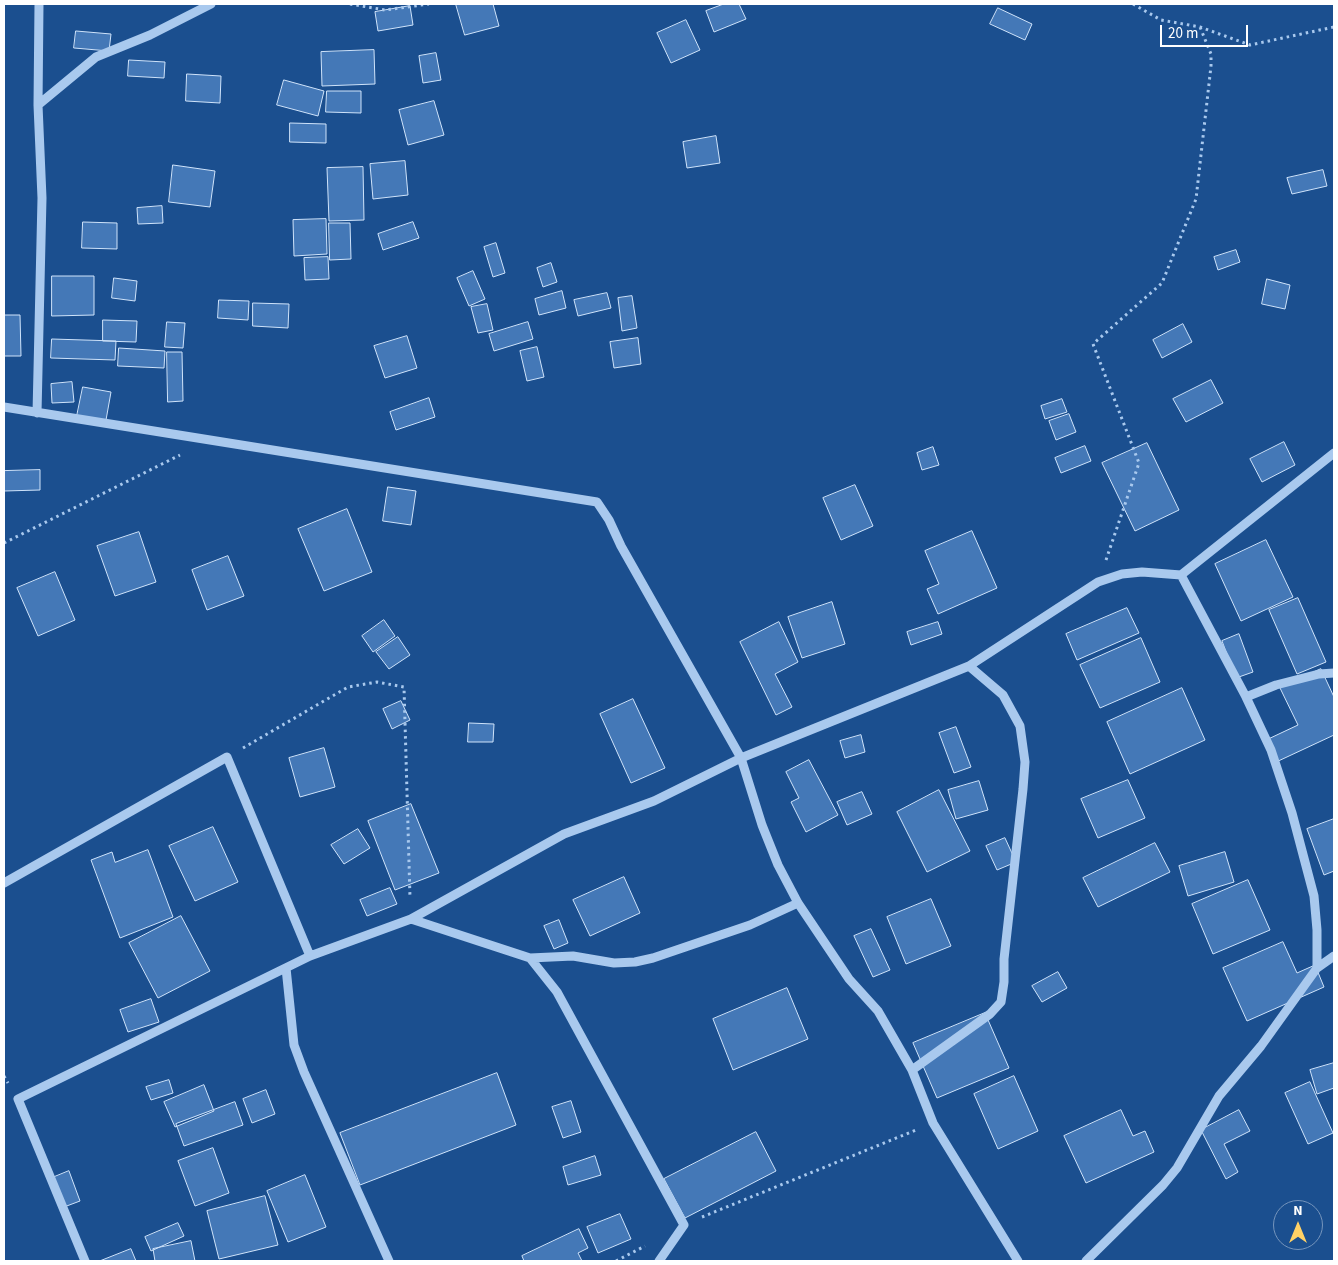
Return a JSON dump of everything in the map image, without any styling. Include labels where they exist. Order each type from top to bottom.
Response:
[{"type":"street","points":[[37,413],[42,198],[38,104],[39,4]]},
{"type":"street","points":[[38,104],[96,57],[150,36],[211,4]]},
{"type":"street","points":[[4,407],[597,502],[609,520],[621,546],[741,758],[771,849],[798,903],[849,979],[878,1011],[912,1070],[933,1123],[1018,1261]]},
{"type":"street","points":[[85,1261],[18,1099],[310,956],[411,919],[564,834],[654,801],[741,758],[969,666],[1098,582],[1122,574],[1142,572],[1181,576],[1334,453]]},
{"type":"street","points":[[1181,576],[1246,697],[1271,750],[1292,813],[1314,896],[1317,930],[1317,968]]},
{"type":"street","points":[[912,1070],[990,1014],[1001,1002],[1004,982],[1004,959],[1024,789],[1025,762],[1020,726],[1003,695],[969,666]]},
{"type":"street","points":[[1246,697],[1276,685],[1319,674],[1334,673]]},
{"type":"street","points":[[4,883],[227,757],[310,956]]},
{"type":"street","points":[[411,919],[530,958],[574,956],[614,963],[635,962],[653,958],[750,925],[798,903]]},
{"type":"street","points":[[1086,1261],[1177,1168],[1219,1096],[1261,1046],[1317,968],[1334,956]]},
{"type":"street","points":[[530,958],[557,992],[684,1225],[659,1261]]},
{"type":"street","points":[[286,968],[294,1045],[388,1261]]},
{"type":"path","points":[[350,4],[385,10],[429,4]]},
{"type":"path","points":[[1134,4],[1161,20],[1200,27],[1250,45],[1334,27]]},
{"type":"path","points":[[1098,582],[1139,463],[1093,344],[1162,283],[1196,199],[1212,66],[1211,54],[1200,27]]},
{"type":"path","points":[[4,543],[211,439]]},
{"type":"path","points":[[227,757],[348,686],[377,682],[404,687],[411,919]]},
{"type":"path","points":[[684,1225],[933,1123]]},
{"type":"path","points":[[616,1261],[650,1243]]},
{"type":"building","points":[[456,4],[493,4],[499,26],[465,35]]},
{"type":"building","points":[[724,4],[739,4],[746,19],[714,32],[706,11]]},
{"type":"building","points":[[410,6],[413,25],[378,31],[375,12]]},
{"type":"building","points":[[998,8],[1032,24],[1025,40],[990,24]]},
{"type":"building","points":[[686,20],[700,50],[671,63],[657,33]]},
{"type":"building","points":[[76,31],[111,34],[109,51],[74,48]]},
{"type":"building","points":[[374,50],[375,84],[322,86],[321,52]]},
{"type":"building","points":[[436,53],[441,80],[423,83],[419,56]]},
{"type":"building","points":[[129,60],[165,62],[164,78],[128,76]]},
{"type":"building","points":[[187,74],[221,76],[220,103],[186,101]]},
{"type":"building","points":[[284,80],[324,91],[318,116],[277,105]]},
{"type":"building","points":[[327,91],[361,91],[361,113],[326,112]]},
{"type":"building","points":[[434,101],[444,135],[408,145],[399,110]]},
{"type":"building","points":[[290,123],[326,124],[326,143],[290,142]]},
{"type":"building","points":[[716,136],[720,163],[687,168],[683,142]]},
{"type":"building","points":[[405,161],[408,195],[373,199],[370,164]]},
{"type":"building","points":[[173,165],[215,171],[210,207],[169,202]]},
{"type":"building","points":[[363,167],[364,220],[329,221],[327,168]]},
{"type":"building","points":[[1323,170],[1327,186],[1292,194],[1287,178]]},
{"type":"building","points":[[162,206],[163,223],[138,224],[137,208]]},
{"type":"building","points":[[326,219],[327,254],[294,256],[293,220]]},
{"type":"building","points":[[83,222],[117,223],[117,249],[82,248]]},
{"type":"building","points":[[413,222],[419,238],[383,250],[378,234]]},
{"type":"building","points":[[329,223],[350,223],[351,259],[330,260]]},
{"type":"building","points":[[496,243],[505,273],[493,277],[484,247]]},
{"type":"building","points":[[1236,250],[1240,262],[1218,270],[1214,257]]},
{"type":"building","points":[[328,257],[329,279],[305,280],[304,258]]},
{"type":"building","points":[[551,263],[557,282],[543,287],[537,268]]},
{"type":"building","points":[[473,271],[485,299],[469,306],[457,278]]},
{"type":"building","points":[[52,276],[94,276],[94,315],[52,316]]},
{"type":"building","points":[[114,278],[137,281],[135,301],[112,298]]},
{"type":"building","points":[[1267,279],[1290,285],[1285,309],[1262,304]]},
{"type":"building","points":[[562,291],[566,308],[539,315],[535,299]]},
{"type":"building","points":[[607,293],[611,308],[578,316],[574,300]]},
{"type":"building","points":[[632,296],[637,328],[622,331],[618,298]]},
{"type":"building","points":[[219,300],[249,301],[248,320],[218,318]]},
{"type":"building","points":[[253,303],[289,304],[288,328],[253,326]]},
{"type":"building","points":[[487,304],[493,330],[478,333],[471,307]]},
{"type":"building","points":[[4,315],[20,315],[21,356],[4,356]]},
{"type":"building","points":[[103,320],[137,321],[136,342],[103,341]]},
{"type":"building","points":[[167,322],[185,323],[183,348],[165,347]]},
{"type":"building","points":[[528,322],[533,339],[494,351],[489,334]]},
{"type":"building","points":[[1183,324],[1192,342],[1162,358],[1153,340]]},
{"type":"building","points":[[407,336],[417,368],[385,378],[374,346]]},
{"type":"building","points":[[638,338],[641,364],[614,368],[610,342]]},
{"type":"building","points":[[52,339],[116,341],[115,360],[51,358]]},
{"type":"building","points":[[537,347],[544,377],[527,381],[520,351]]},
{"type":"building","points":[[119,348],[165,351],[164,368],[118,366]]},
{"type":"building","points":[[167,352],[182,352],[183,401],[168,402]]},
{"type":"building","points":[[1211,380],[1223,403],[1186,422],[1173,399]]},
{"type":"building","points":[[72,382],[74,402],[52,403],[51,384]]},
{"type":"building","points":[[83,387],[111,392],[106,420],[77,416]]},
{"type":"building","points":[[429,398],[435,417],[396,430],[390,412]]},
{"type":"building","points":[[1062,399],[1067,412],[1045,419],[1041,406]]},
{"type":"building","points":[[1069,414],[1076,432],[1056,440],[1049,421]]},
{"type":"building","points":[[1284,442],[1295,465],[1262,482],[1250,459]]},
{"type":"building","points":[[1147,443],[1179,510],[1135,531],[1102,463]]},
{"type":"building","points":[[1085,446],[1091,461],[1061,473],[1055,458]]},
{"type":"building","points":[[933,447],[939,465],[922,470],[917,453]]},
{"type":"building","points":[[40,470],[40,490],[4,491],[4,471]]},
{"type":"building","points":[[855,485],[873,526],[841,540],[823,498]]},
{"type":"building","points":[[388,487],[416,491],[411,525],[383,521]]},
{"type":"building","points":[[347,509],[372,572],[324,591],[298,529]]},
{"type":"building","points":[[972,531],[997,588],[938,614],[927,589],[939,584],[925,551]]},
{"type":"building","points":[[139,532],[156,582],[115,596],[97,546]]},
{"type":"building","points":[[1266,540],[1293,597],[1241,621],[1215,564]]},
{"type":"building","points":[[228,556],[244,596],[207,610],[192,570]]},
{"type":"building","points":[[55,572],[75,620],[38,636],[17,588]]},
{"type":"building","points":[[1298,598],[1326,662],[1297,674],[1269,610]]},
{"type":"building","points":[[832,602],[845,644],[802,658],[788,617]]},
{"type":"building","points":[[1127,608],[1139,633],[1077,660],[1066,634]]},
{"type":"building","points":[[384,620],[395,636],[373,652],[362,636]]},
{"type":"building","points":[[779,622],[798,662],[775,674],[792,707],[776,715],[740,642]]},
{"type":"building","points":[[938,622],[942,634],[911,645],[907,632]]},
{"type":"building","points":[[1239,634],[1253,672],[1236,678],[1222,641]]},
{"type":"building","points":[[398,637],[410,655],[389,669],[376,652]]},
{"type":"building","points":[[1141,638],[1160,682],[1100,708],[1080,665]]},
{"type":"building","points":[[1321,669],[1334,697],[1334,735],[1274,763],[1264,741],[1298,725],[1280,688]]},
{"type":"building","points":[[1182,688],[1205,740],[1130,774],[1107,722]]},
{"type":"building","points":[[633,699],[665,768],[631,783],[600,714]]},
{"type":"building","points":[[401,701],[410,720],[392,729],[383,709]]},
{"type":"building","points":[[469,723],[494,724],[493,742],[468,742]]},
{"type":"building","points":[[956,727],[971,767],[954,773],[939,733]]},
{"type":"building","points":[[861,735],[865,752],[845,758],[840,741]]},
{"type":"building","points":[[324,748],[335,787],[300,797],[289,758]]},
{"type":"building","points":[[809,760],[838,815],[806,832],[791,802],[799,798],[786,772]]},
{"type":"building","points":[[1128,780],[1145,818],[1098,838],[1081,799]]},
{"type":"building","points":[[979,781],[988,810],[956,819],[948,790]]},
{"type":"building","points":[[939,790],[970,851],[927,872],[897,812]]},
{"type":"building","points":[[862,792],[872,814],[847,825],[837,802]]},
{"type":"building","points":[[411,804],[439,873],[395,890],[368,821]]},
{"type":"building","points":[[1334,819],[1334,871],[1324,875],[1307,829]]},
{"type":"building","points":[[213,827],[238,882],[195,901],[169,846]]},
{"type":"building","points":[[358,829],[370,848],[344,864],[331,845]]},
{"type":"building","points":[[1005,838],[1016,862],[997,870],[986,846]]},
{"type":"building","points":[[1155,843],[1170,872],[1098,907],[1083,878]]},
{"type":"building","points":[[148,850],[173,917],[120,938],[91,860],[112,852],[115,862]]},
{"type":"building","points":[[1225,852],[1234,882],[1188,896],[1179,866]]},
{"type":"building","points":[[624,877],[640,913],[590,936],[573,900]]},
{"type":"building","points":[[1248,880],[1270,930],[1213,954],[1192,904]]},
{"type":"building","points":[[390,888],[397,904],[367,916],[360,900]]},
{"type":"building","points":[[931,899],[951,946],[906,964],[887,917]]},
{"type":"building","points":[[181,916],[210,971],[158,998],[129,943]]},
{"type":"building","points":[[559,920],[568,943],[554,949],[544,926]]},
{"type":"building","points":[[871,929],[890,970],[873,977],[854,936]]},
{"type":"building","points":[[1283,942],[1297,973],[1315,965],[1324,987],[1247,1021],[1223,968]]},
{"type":"building","points":[[1058,972],[1067,988],[1042,1002],[1032,986]]},
{"type":"building","points":[[787,988],[808,1039],[733,1070],[713,1019]]},
{"type":"building","points":[[151,999],[159,1022],[128,1032],[120,1010]]},
{"type":"building","points":[[985,1013],[1009,1068],[937,1098],[913,1043]]},
{"type":"building","points":[[1334,1063],[1334,1088],[1317,1094],[1310,1070]]},
{"type":"building","points":[[497,1073],[516,1125],[360,1185],[340,1133]]},
{"type":"building","points":[[1014,1076],[1038,1131],[998,1149],[974,1094]]},
{"type":"building","points":[[169,1080],[173,1093],[151,1100],[146,1087]]},
{"type":"building","points":[[1310,1082],[1333,1133],[1308,1144],[1285,1093]]},
{"type":"building","points":[[204,1085],[214,1111],[175,1127],[164,1102]]},
{"type":"building","points":[[266,1090],[275,1114],[252,1123],[243,1099]]},
{"type":"building","points":[[571,1101],[581,1132],[563,1138],[552,1107]]},
{"type":"building","points":[[235,1102],[243,1125],[184,1146],[176,1124]]},
{"type":"building","points":[[1121,1110],[1133,1136],[1145,1131],[1154,1152],[1086,1183],[1064,1136]]},
{"type":"building","points":[[1239,1110],[1250,1131],[1224,1144],[1238,1172],[1226,1179],[1201,1130]]},
{"type":"building","points":[[756,1132],[776,1171],[685,1218],[664,1179]]},
{"type":"building","points":[[213,1148],[229,1193],[195,1206],[178,1161]]},
{"type":"building","points":[[595,1156],[601,1175],[568,1185],[563,1167]]},
{"type":"building","points":[[69,1171],[80,1201],[64,1207],[52,1178]]},
{"type":"building","points":[[305,1175],[326,1227],[288,1242],[267,1191]]},
{"type":"building","points":[[265,1196],[278,1245],[219,1259],[207,1211]]},
{"type":"building","points":[[620,1214],[631,1239],[598,1253],[587,1227]]},
{"type":"building","points":[[178,1223],[184,1236],[151,1251],[145,1237]]},
{"type":"building","points":[[579,1229],[588,1248],[578,1253],[582,1261],[524,1261],[522,1256]]},
{"type":"building","points":[[191,1241],[195,1261],[155,1261],[153,1249]]},
{"type":"building","points":[[131,1249],[136,1261],[100,1261]]}]
